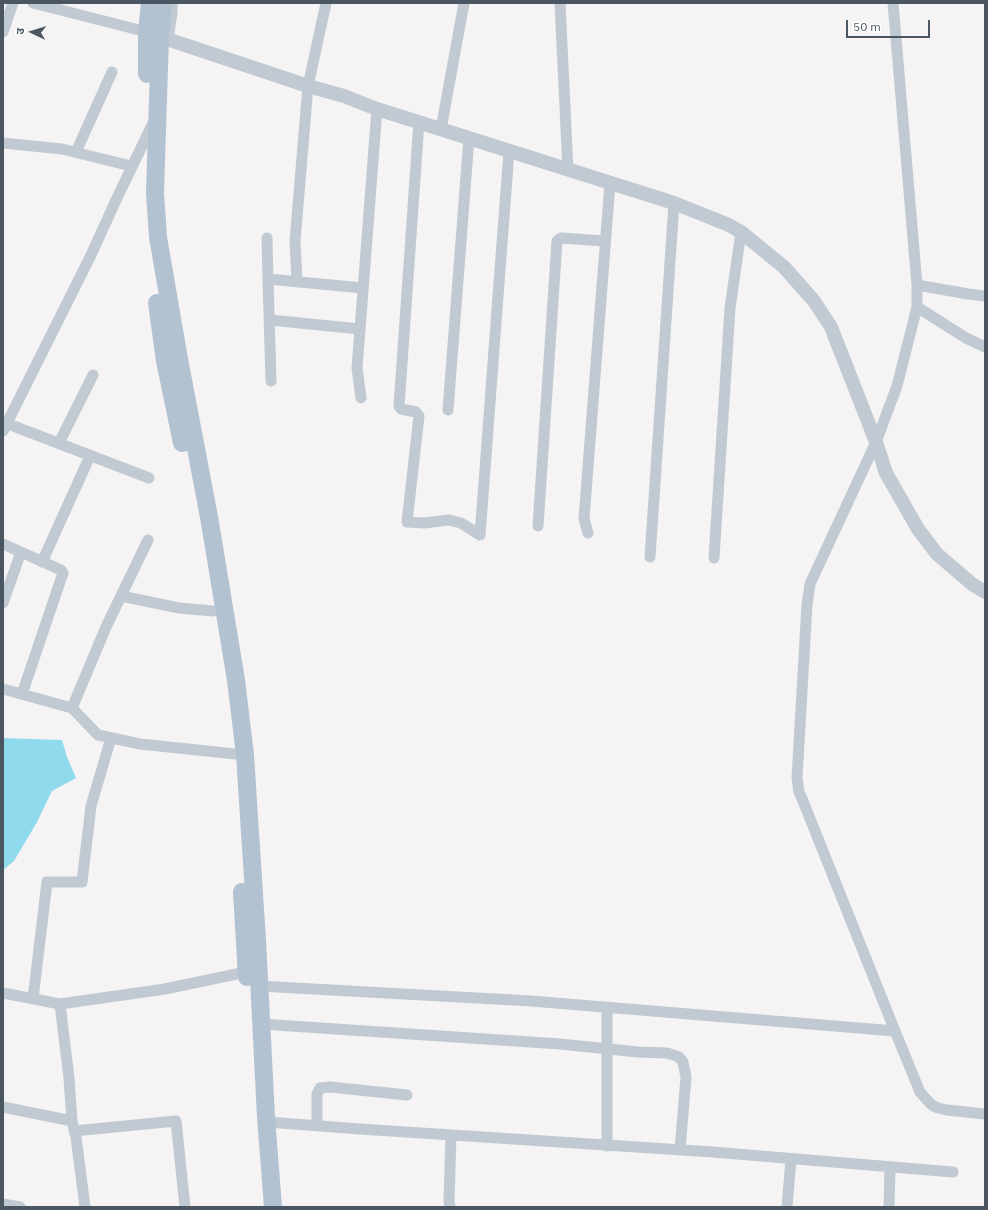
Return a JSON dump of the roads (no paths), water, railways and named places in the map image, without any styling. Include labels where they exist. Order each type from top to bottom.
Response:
[{"type":"main road","points":[[150,3],[158,36],[154,193],[158,237],[179,359],[209,517],[236,680],[246,972],[262,1207]]},
{"type":"main road","points":[[163,3],[146,136],[147,235],[165,361],[198,517],[226,688],[239,754],[260,986],[273,1207]]},
{"type":"street","points":[[3,32],[13,3]]},
{"type":"street","points":[[33,3],[158,36],[308,86],[344,96],[377,109],[674,203],[741,232],[784,267],[814,301],[831,326],[876,442],[886,473],[918,529],[937,554],[972,584],[985,592]]},
{"type":"street","points":[[158,36],[172,13],[172,3]]},
{"type":"street","points":[[298,282],[295,241],[308,86],[326,3]]},
{"type":"street","points":[[441,129],[464,3]]},
{"type":"street","points":[[560,3],[568,170]]},
{"type":"street","points":[[892,3],[917,285],[917,307],[897,386],[876,442],[810,584],[807,605],[797,778],[801,796],[920,1092],[932,1105],[947,1110],[985,1114]]},
{"type":"street","points":[[76,152],[112,72]]},
{"type":"street","points":[[361,398],[357,368],[377,109]]},
{"type":"street","points":[[149,478],[60,443],[4,426],[91,255],[157,114]]},
{"type":"street","points":[[419,122],[400,406],[401,409],[416,412],[419,416],[407,522],[424,523],[449,520],[461,523],[480,535],[509,151]]},
{"type":"street","points":[[448,410],[470,138]]},
{"type":"street","points":[[3,143],[62,149],[132,166]]},
{"type":"street","points":[[588,533],[584,518],[610,183]]},
{"type":"street","points":[[650,557],[674,203]]},
{"type":"street","points":[[714,558],[730,308],[741,232]]},
{"type":"street","points":[[267,238],[272,381]]},
{"type":"street","points":[[538,526],[557,241],[561,238],[605,241]]},
{"type":"street","points":[[268,279],[363,288]]},
{"type":"street","points":[[917,285],[985,296]]},
{"type":"street","points":[[917,307],[966,338],[985,347]]},
{"type":"street","points":[[270,320],[360,329]]},
{"type":"street","points":[[60,443],[93,375]]},
{"type":"street","points":[[42,562],[90,456]]},
{"type":"street","points":[[72,708],[106,627],[148,540]]},
{"type":"street","points":[[3,544],[63,572],[22,694]]},
{"type":"street","points":[[3,603],[21,552]]},
{"type":"street","points":[[121,596],[179,608],[213,611]]},
{"type":"street","points":[[3,689],[72,708],[98,735],[140,744],[239,754]]},
{"type":"street","points":[[33,999],[47,882],[82,882],[91,806],[111,738]]},
{"type":"street","points":[[3,993],[60,1004],[165,989],[246,972]]},
{"type":"street","points":[[260,986],[531,1000],[895,1031]]},
{"type":"street","points":[[60,1004],[73,1126],[79,1155],[85,1207]]},
{"type":"street","points":[[607,1007],[607,1146]]},
{"type":"street","points":[[262,1024],[560,1044],[667,1054],[679,1057],[683,1062],[686,1077],[680,1150]]},
{"type":"street","points":[[317,1126],[317,1094],[320,1088],[330,1087],[407,1095]]},
{"type":"street","points":[[3,1107],[73,1126],[176,1121],[185,1207]]},
{"type":"street","points":[[267,1122],[680,1150],[953,1172]]},
{"type":"street","points":[[450,1207],[451,1135]]},
{"type":"street","points":[[787,1207],[791,1159]]},
{"type":"street","points":[[889,1207],[890,1167]]},
{"type":"street","points":[[3,1204],[20,1207]]},
{"type":"water","points":[[3,738],[62,740],[76,778],[52,791],[37,822],[14,861],[3,870]]}]
